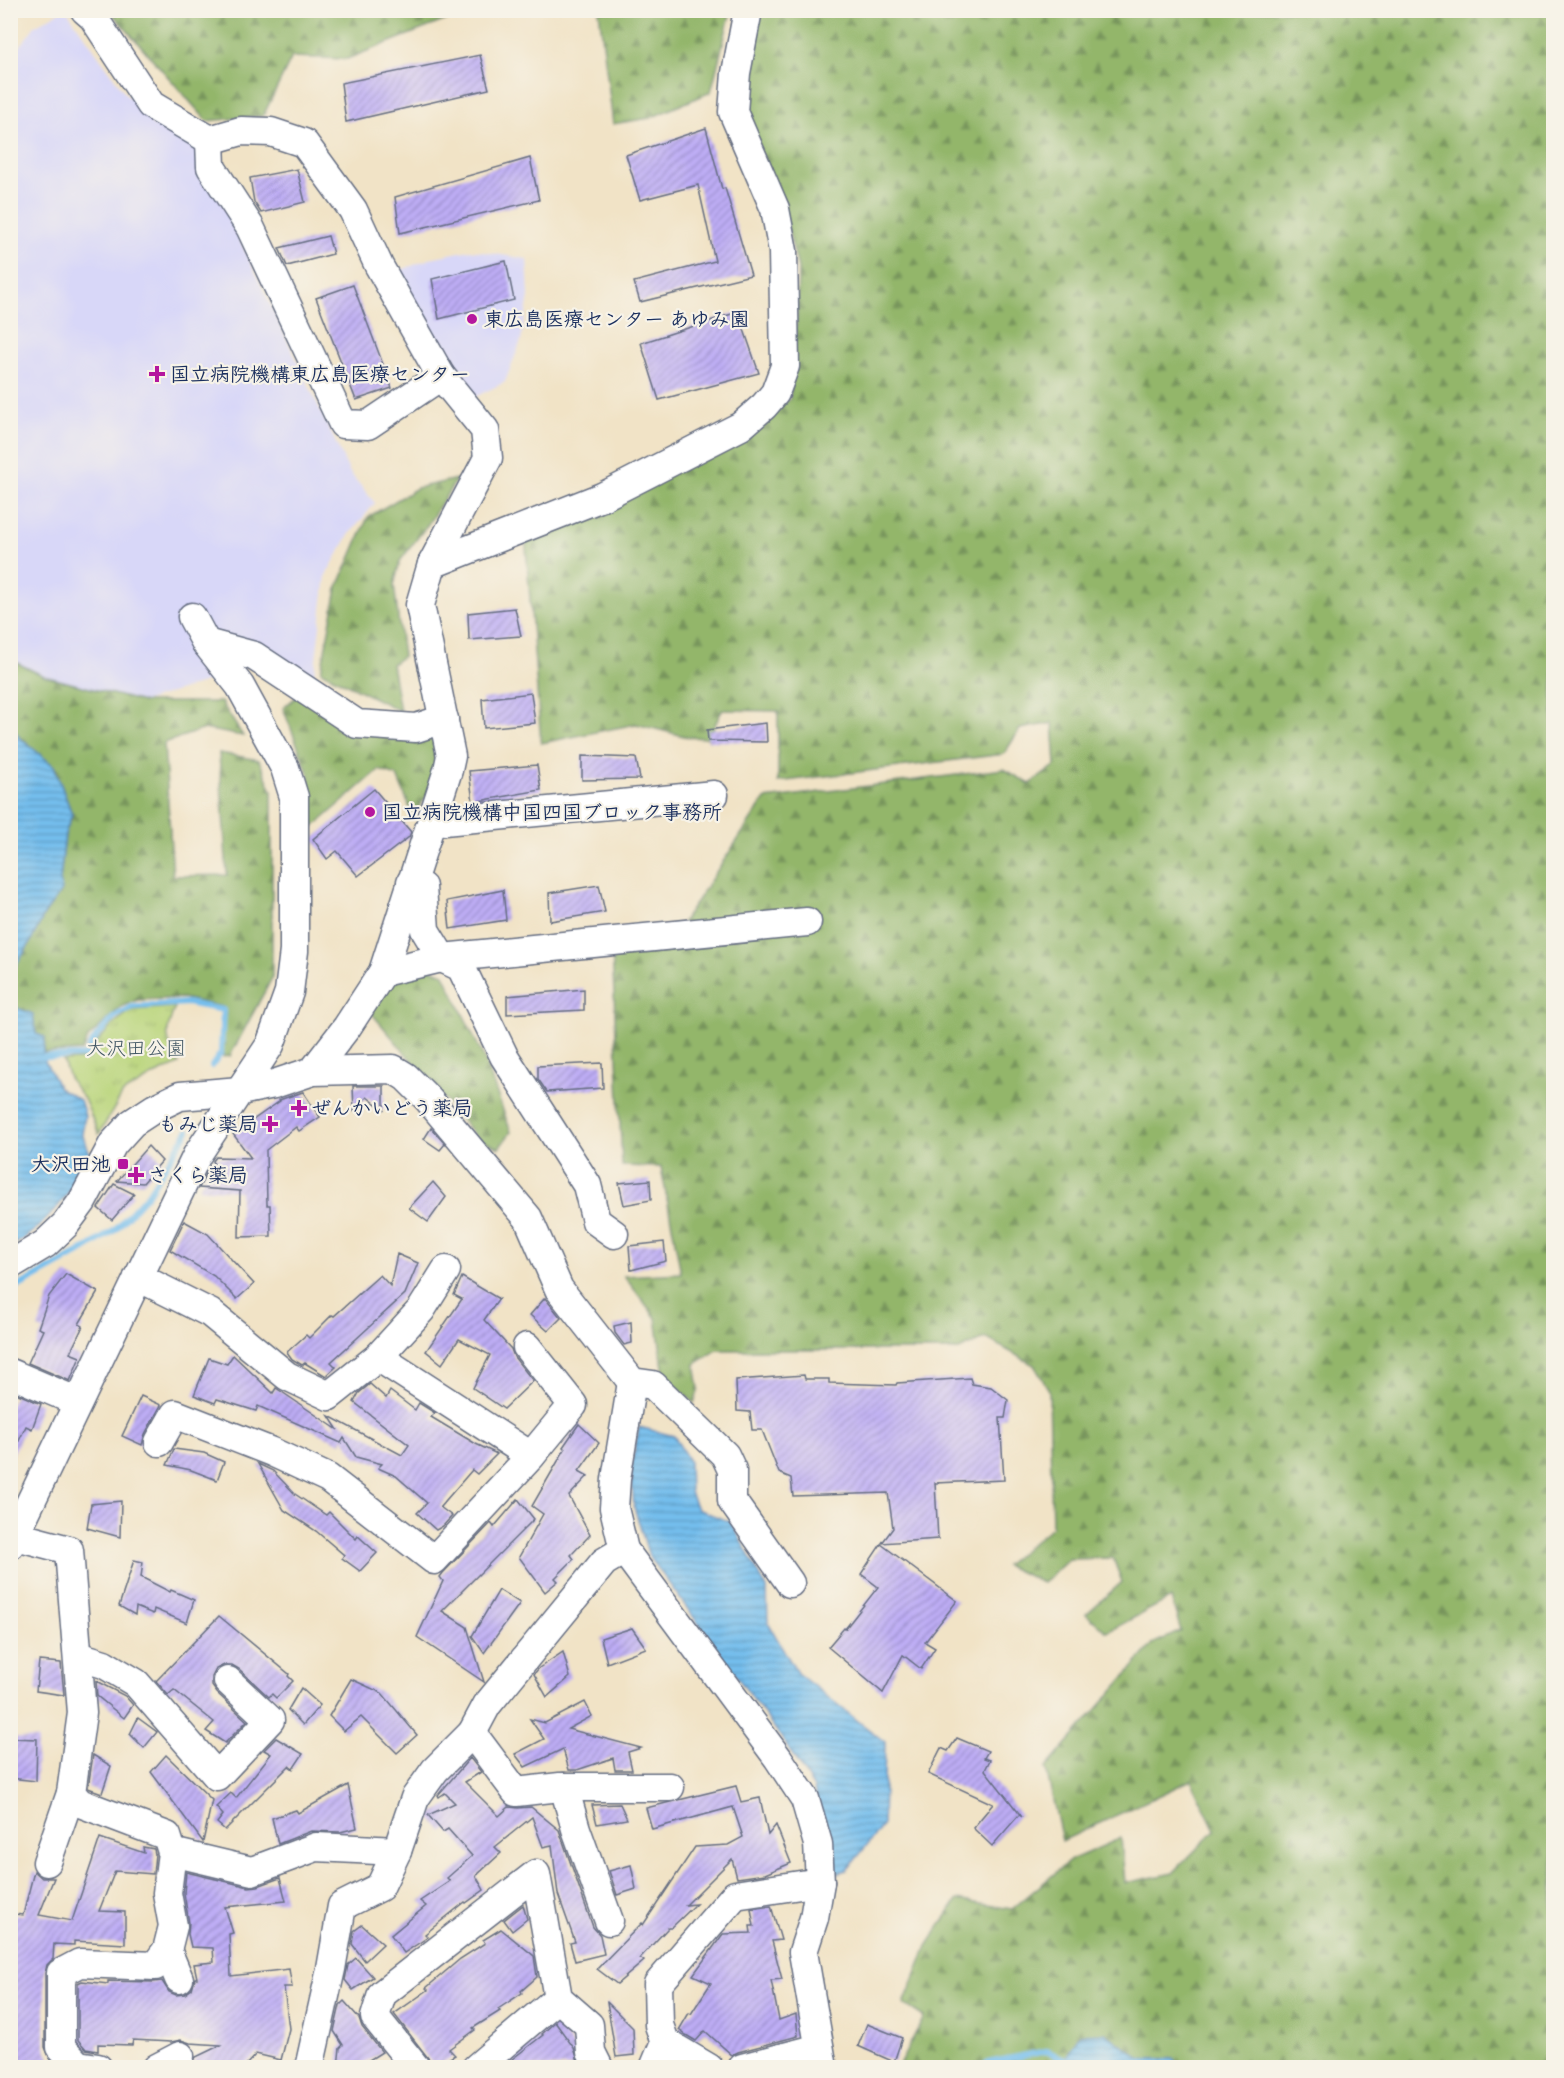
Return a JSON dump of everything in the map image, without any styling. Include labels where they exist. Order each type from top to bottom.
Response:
[{"type":"street","points":[[85,10],[93,17],[151,105],[210,140],[241,131],[271,132],[304,143],[353,210],[379,266],[441,376],[485,430],[488,458],[432,564],[420,605],[451,756],[383,972],[313,1071]]},
{"type":"street","points":[[432,564],[602,497],[741,426],[775,393],[785,366],[783,251],[775,209],[733,111],[736,73],[748,10]]},
{"type":"street","points":[[210,140],[211,167],[250,227],[343,424],[368,425],[441,376]]},
{"type":"street","points":[[47,1862],[71,1793],[82,1713],[69,1550],[13,1541],[197,1155],[270,1045],[289,992],[294,951],[294,797],[285,768],[240,686],[206,643],[192,617]]},
{"type":"street","points":[[206,643],[254,656],[357,724],[416,728],[444,719]]},
{"type":"street","points":[[433,815],[444,821],[714,795]]},
{"type":"street","points":[[411,882],[422,887],[425,930],[442,958],[461,967],[504,1056],[587,1185],[596,1221],[614,1234]]},
{"type":"street","points":[[383,972],[442,958],[807,922]]},
{"type":"street","points":[[10,1265],[45,1244],[65,1225],[82,1202],[112,1144],[132,1123],[155,1108],[180,1096],[240,1091],[274,1084],[313,1071],[393,1069],[406,1077],[428,1098],[528,1218],[559,1289],[632,1382],[653,1385],[725,1455],[732,1470],[732,1501],[790,1582]]},
{"type":"street","points":[[138,1277],[210,1313],[287,1376],[329,1396],[378,1358],[421,1310],[446,1270]]},
{"type":"street","points":[[159,1442],[175,1414],[272,1452],[328,1478],[434,1560],[531,1456],[573,1405],[528,1347]]},
{"type":"street","points":[[378,1358],[531,1456]]},
{"type":"street","points":[[10,1373],[78,1402]]},
{"type":"street","points":[[632,1382],[615,1479],[614,1508],[624,1550],[778,1758],[805,1799],[818,1844],[820,1882],[814,1918],[803,1952],[821,2058],[742,2067]]},
{"type":"street","points":[[309,2067],[331,1970],[342,1906],[380,1887],[397,1851],[415,1798],[435,1770],[472,1733],[487,1705],[597,1570],[604,1562],[624,1550]]},
{"type":"street","points":[[78,1656],[104,1664],[136,1683],[217,1776],[278,1726],[228,1682]]},
{"type":"street","points":[[472,1733],[516,1792],[564,1787],[670,1787]]},
{"type":"street","points":[[564,1787],[576,1829],[609,1921]]},
{"type":"street","points":[[71,1793],[80,1803],[167,1836],[172,1852],[167,1893],[172,1926],[167,1950],[155,1966],[80,1963],[61,1973],[61,2047],[78,2065],[98,2067]]},
{"type":"street","points":[[172,1852],[252,1870],[316,1847],[397,1851]]},
{"type":"street","points":[[416,2067],[375,2017],[382,1994],[536,1874],[558,1998],[590,2025],[591,2052],[599,2067]]},
{"type":"street","points":[[709,2067],[659,2055],[658,1984],[735,1895],[820,1882]]},
{"type":"street","points":[[167,1950],[179,1979]]},
{"type":"street","points":[[476,2067],[558,1998]]},
{"type":"shaded area","name":"国立病院機構東広島医療センター","points":[[61,11],[67,11],[127,96],[135,99],[153,126],[166,123],[194,143],[350,473],[375,503],[349,535],[326,575],[313,684],[260,651],[209,681],[143,702],[44,676],[11,660],[10,47],[15,53],[35,26]]},
{"type":"shaded area","name":"東広島医療センター あゆみ園","points":[[470,250],[527,259],[529,296],[521,341],[505,382],[469,400],[393,273],[435,257]]},
{"type":"green space","points":[[110,11],[469,11],[347,59],[292,57],[263,116],[207,121]]},
{"type":"green space","points":[[599,11],[731,11],[711,92],[650,118],[613,124]]},
{"type":"green space","points":[[759,11],[1553,11],[1553,2067],[1177,2067],[1174,2059],[1141,2059],[1105,2033],[1065,2059],[1066,2067],[992,2068],[988,2064],[982,2068],[898,2067],[924,2017],[904,2004],[927,1946],[957,1900],[1012,1909],[1071,1860],[1121,1838],[1125,1883],[1173,1873],[1215,1830],[1191,1780],[1062,1841],[1046,1768],[1154,1643],[1181,1631],[1171,1598],[1107,1632],[1086,1614],[1122,1582],[1113,1558],[1069,1559],[1043,1583],[1005,1565],[1052,1527],[1049,1390],[1034,1365],[986,1338],[959,1350],[717,1350],[695,1364],[699,1389],[694,1403],[664,1374],[656,1318],[624,1276],[681,1273],[661,1167],[622,1166],[612,950],[680,926],[765,799],[1004,769],[1030,784],[1056,765],[1053,723],[1020,729],[1004,754],[778,782],[778,711],[722,710],[709,738],[688,737],[636,724],[541,743],[525,533],[757,422],[790,399],[797,315],[798,268],[786,221],[742,101]]},
{"type":"green space","points":[[457,479],[428,524],[400,561],[394,585],[403,656],[392,664],[400,711],[321,671],[337,589],[368,517],[417,488]]},
{"type":"green space","points":[[11,660],[44,676],[143,702],[221,702],[243,736],[204,729],[164,743],[173,876],[227,875],[219,753],[259,760],[272,791],[272,978],[230,1056],[223,1057],[223,1007],[183,998],[137,1000],[121,1007],[88,1038],[82,1051],[44,1053],[45,1038],[36,1034],[12,1006],[12,970],[29,945],[45,913],[62,890],[60,880],[65,834],[72,814],[54,767],[19,737],[11,724]]},
{"type":"green space","points":[[296,697],[431,731],[442,758],[429,793],[413,815],[397,776],[379,770],[310,830],[309,775],[283,708]]},
{"type":"green space","points":[[429,968],[444,974],[484,1058],[511,1132],[499,1148],[477,1138],[368,1009],[393,979]]},
{"type":"green space","name":"大沢田公園","points":[[175,1007],[169,1024],[168,1036],[179,1064],[123,1093],[99,1134],[84,1099],[70,1080],[63,1061],[89,1059],[91,1049],[114,1023],[132,1010]]},
{"type":"water","points":[[11,724],[19,737],[54,766],[72,814],[65,834],[60,880],[62,890],[45,913],[11,974]]},
{"type":"water","name":"大沢田池","points":[[10,1001],[12,1006],[33,1014],[36,1034],[45,1037],[43,1057],[59,1088],[80,1100],[85,1116],[82,1134],[90,1153],[75,1182],[48,1218],[11,1247]]},
{"type":"water","points":[[639,1427],[674,1436],[689,1461],[690,1492],[697,1509],[731,1522],[767,1589],[768,1623],[797,1673],[885,1742],[883,1825],[847,1870],[830,1875],[814,1788],[781,1737],[649,1556],[634,1507],[631,1471]]},
{"type":"water","points":[[1105,2033],[1141,2059],[1174,2059],[1177,2067],[1066,2067],[1065,2059],[1080,2034]]},
{"type":"building","points":[[480,55],[489,89],[346,122],[341,83]]},
{"type":"building","points":[[706,128],[722,189],[725,188],[751,275],[640,302],[634,282],[715,261],[698,185],[640,200],[626,155]]},
{"type":"building","points":[[530,158],[539,200],[400,233],[395,197]]},
{"type":"building","points":[[297,169],[305,202],[261,213],[254,202],[250,178]]},
{"type":"building","points":[[328,236],[333,254],[287,266],[279,248]]},
{"type":"building","points":[[506,261],[514,300],[439,319],[432,279]]},
{"type":"building","points":[[353,285],[392,388],[356,400],[316,298]]},
{"type":"building","points":[[738,312],[759,373],[659,400],[641,343]]},
{"type":"building","points":[[515,608],[521,636],[469,640],[468,613]]},
{"type":"building","points":[[531,693],[535,723],[484,728],[482,699]]},
{"type":"building","points":[[766,723],[767,742],[708,741],[707,730]]},
{"type":"building","points":[[582,756],[636,758],[640,779],[582,780]]},
{"type":"building","points":[[537,765],[541,790],[473,802],[469,771]]},
{"type":"building","name":"国立病院機構中国四国ブロック事務所","points":[[374,789],[411,832],[409,837],[358,876],[337,851],[327,859],[313,839]]},
{"type":"building","points":[[599,885],[605,912],[550,921],[549,893]]},
{"type":"building","points":[[503,890],[506,920],[450,929],[447,901]]},
{"type":"building","points":[[584,989],[584,1010],[507,1014],[507,996]]},
{"type":"building","points":[[602,1063],[603,1088],[547,1092],[538,1079],[538,1066]]},
{"type":"building","points":[[353,1086],[384,1086],[384,1110],[367,1097],[354,1111]]},
{"type":"building","points":[[303,1092],[320,1117],[299,1131],[296,1127],[266,1150],[267,1205],[270,1205],[271,1236],[239,1237],[240,1191],[199,1188],[210,1166],[214,1165],[213,1161],[216,1157],[251,1158],[233,1134],[279,1100]]},
{"type":"building","points":[[431,1128],[445,1144],[440,1150],[424,1139]]},
{"type":"building","points":[[148,1146],[162,1161],[143,1183],[117,1181]]},
{"type":"building","points":[[650,1180],[651,1200],[624,1205],[619,1183]]},
{"type":"building","points":[[433,1182],[446,1197],[428,1222],[409,1208]]},
{"type":"building","points":[[114,1184],[134,1194],[112,1220],[98,1208]]},
{"type":"building","points":[[184,1221],[208,1234],[254,1284],[237,1299],[214,1276],[170,1250]]},
{"type":"building","points":[[664,1242],[666,1261],[631,1270],[629,1246]]},
{"type":"building","points":[[397,1254],[418,1263],[405,1294],[331,1362],[336,1367],[326,1376],[305,1363],[302,1365],[292,1359],[287,1352],[306,1335],[309,1338],[332,1315],[334,1316],[380,1275],[390,1286]]},
{"type":"building","points":[[66,1274],[98,1292],[79,1324],[83,1326],[70,1353],[80,1357],[70,1381],[28,1363],[43,1330],[38,1328],[49,1296]]},
{"type":"building","points":[[462,1277],[499,1299],[484,1320],[511,1349],[514,1357],[533,1381],[504,1409],[473,1388],[490,1355],[459,1339],[442,1364],[426,1351],[462,1299],[454,1295]]},
{"type":"building","points":[[545,1298],[561,1318],[548,1331],[530,1315]]},
{"type":"building","points":[[631,1322],[632,1343],[624,1345],[615,1333],[614,1326]]},
{"type":"building","points":[[233,1355],[273,1393],[276,1388],[338,1430],[329,1416],[402,1455],[409,1445],[354,1402],[359,1393],[370,1384],[386,1398],[390,1391],[415,1410],[419,1403],[435,1413],[431,1417],[497,1454],[477,1474],[472,1470],[440,1507],[452,1516],[436,1530],[417,1513],[427,1503],[396,1476],[378,1468],[382,1464],[356,1457],[344,1438],[341,1443],[258,1406],[256,1411],[217,1399],[215,1403],[194,1395],[209,1358],[227,1364]]},
{"type":"building","points":[[804,1375],[805,1379],[829,1379],[829,1383],[896,1385],[897,1383],[970,1378],[972,1384],[991,1387],[1008,1400],[1005,1418],[1000,1418],[1004,1480],[935,1483],[938,1539],[882,1543],[893,1528],[888,1493],[793,1496],[791,1478],[779,1473],[762,1430],[752,1430],[750,1412],[737,1411],[736,1380]]},
{"type":"building","points":[[16,1393],[41,1404],[32,1429],[26,1426],[10,1460],[10,1406]]},
{"type":"building","points":[[141,1396],[161,1405],[145,1434],[142,1445],[122,1436]]},
{"type":"building","points":[[579,1424],[599,1443],[579,1471],[588,1476],[569,1496],[590,1535],[571,1555],[574,1559],[555,1578],[558,1581],[545,1592],[519,1557],[543,1514],[532,1506],[565,1449],[563,1447]]},
{"type":"building","points":[[174,1449],[204,1453],[224,1462],[217,1480],[191,1470],[167,1465]]},
{"type":"building","points":[[258,1464],[273,1471],[295,1494],[326,1515],[329,1512],[356,1539],[358,1536],[377,1553],[360,1571],[342,1558],[344,1555],[316,1531],[284,1510]]},
{"type":"building","points":[[518,1499],[534,1519],[442,1611],[467,1627],[484,1682],[417,1637],[443,1581],[440,1577],[491,1523],[494,1527]]},
{"type":"building","points":[[121,1501],[120,1537],[87,1528],[91,1504]]},
{"type":"building","points":[[881,1544],[957,1601],[925,1642],[935,1648],[921,1669],[903,1655],[883,1693],[828,1647],[878,1587],[861,1574]]},
{"type":"building","points":[[134,1560],[143,1562],[141,1577],[170,1592],[171,1590],[194,1600],[187,1623],[154,1609],[153,1614],[136,1607],[135,1615],[119,1606]]},
{"type":"building","points":[[499,1590],[520,1603],[484,1653],[472,1636]]},
{"type":"building","points":[[219,1616],[289,1674],[288,1676],[293,1681],[276,1698],[272,1694],[269,1697],[232,1665],[224,1665],[216,1669],[212,1677],[212,1686],[247,1721],[225,1743],[206,1731],[214,1722],[174,1690],[168,1695],[156,1681]]},
{"type":"building","points":[[632,1628],[646,1648],[607,1663],[601,1638]]},
{"type":"building","points":[[563,1652],[570,1677],[547,1697],[534,1674]]},
{"type":"building","points":[[39,1661],[61,1663],[64,1695],[36,1691]]},
{"type":"building","points":[[351,1679],[382,1693],[417,1735],[397,1753],[361,1717],[344,1731],[329,1716]]},
{"type":"building","points":[[96,1681],[125,1696],[133,1705],[124,1718],[97,1696]]},
{"type":"building","points":[[301,1688],[320,1705],[303,1725],[288,1710]]},
{"type":"building","points":[[585,1702],[592,1716],[568,1729],[641,1748],[628,1752],[632,1770],[615,1770],[613,1758],[577,1770],[569,1770],[563,1749],[525,1767],[515,1754],[544,1739],[530,1719],[545,1723]]},
{"type":"building","points":[[138,1718],[157,1732],[144,1748],[130,1734]]},
{"type":"building","points":[[10,1738],[37,1739],[36,1781],[10,1778]]},
{"type":"building","points":[[276,1738],[303,1754],[293,1769],[289,1766],[225,1830],[217,1823],[223,1815],[216,1807],[231,1793],[236,1798],[271,1754],[264,1750]]},
{"type":"building","points":[[957,1738],[988,1751],[984,1758],[990,1760],[985,1770],[1022,1817],[1019,1815],[992,1846],[973,1828],[993,1804],[928,1774],[941,1748],[948,1751]]},
{"type":"building","points":[[93,1755],[111,1766],[102,1793],[88,1788]]},
{"type":"building","points":[[166,1755],[212,1800],[203,1842],[151,1772]]},
{"type":"building","points":[[470,1758],[481,1772],[465,1782],[499,1816],[509,1807],[531,1807],[559,1830],[593,1927],[600,1935],[604,1954],[575,1961],[570,1943],[575,1942],[558,1894],[552,1845],[543,1847],[532,1817],[495,1847],[501,1853],[476,1876],[484,1890],[425,1934],[428,1937],[404,1953],[391,1935],[426,1906],[420,1901],[450,1881],[447,1878],[472,1856],[448,1829],[443,1832],[428,1815],[455,1803],[445,1793],[439,1797],[438,1795]]},
{"type":"building","points":[[348,1785],[357,1828],[340,1832],[311,1831],[278,1844],[272,1818],[296,1810],[298,1813]]},
{"type":"building","points":[[736,1786],[741,1802],[760,1798],[768,1835],[776,1825],[791,1863],[765,1874],[737,1878],[732,1859],[686,1905],[696,1904],[671,1928],[668,1928],[640,1958],[644,1961],[617,1984],[597,1969],[642,1923],[643,1925],[695,1847],[728,1845],[743,1837],[733,1807],[652,1829],[646,1808]]},
{"type":"building","points":[[620,1804],[627,1819],[597,1824],[592,1805]]},
{"type":"building","points":[[100,1838],[144,1853],[143,1847],[154,1849],[153,1874],[115,1871],[99,1911],[125,1912],[125,1944],[74,1941],[74,1945],[54,1944],[53,1959],[47,1965],[45,1973],[45,2047],[50,2059],[50,2067],[10,2065],[14,1994],[11,1954],[14,1914],[23,1915],[34,1871],[42,1878],[54,1878],[39,1915],[72,1921]]},
{"type":"building","points":[[631,1865],[636,1889],[617,1895],[609,1871]]},
{"type":"building","points":[[186,1872],[249,1887],[280,1878],[286,1901],[225,1907],[233,1933],[229,1934],[231,1976],[289,1969],[292,1987],[284,1987],[289,2029],[281,2060],[256,2054],[244,2067],[191,2067],[196,2057],[221,2045],[190,2043],[181,2040],[171,2042],[133,2040],[132,2045],[98,2044],[98,2051],[86,2049],[78,2040],[78,1983],[82,1981],[108,1984],[108,1981],[162,1981],[169,1992],[176,1995],[185,1994],[192,1989],[195,1978],[197,1978],[194,1964],[214,1962],[213,1948],[191,1947],[184,1893]]},
{"type":"building","points":[[523,1905],[527,1919],[512,1931],[504,1920]]},
{"type":"building","points":[[771,1906],[781,1940],[772,1941],[782,1979],[771,1980],[779,2020],[796,2014],[798,2036],[732,2055],[705,2031],[696,2041],[686,2035],[679,2030],[711,1983],[693,1975],[723,1934],[751,1933],[750,1926],[754,1926],[751,1909]]},
{"type":"building","points":[[362,1925],[383,1944],[365,1961],[352,1944],[354,1931]]},
{"type":"building","points":[[501,1929],[534,1956],[537,1977],[521,1991],[522,1993],[498,2009],[500,2011],[473,2028],[475,2030],[449,2049],[455,2055],[435,2067],[394,2014],[428,1990],[426,1988],[460,1959],[485,1943],[483,1940]]},
{"type":"building","points":[[356,1958],[373,1977],[353,1990],[345,1980],[348,1965]]},
{"type":"building","points":[[344,2001],[359,2018],[362,2027],[382,2052],[358,2067],[338,2067],[340,2048],[343,2045],[334,2031],[340,2005]]},
{"type":"building","points":[[607,2002],[633,2028],[634,2055],[616,2057]]},
{"type":"building","points":[[555,2022],[574,2048],[580,2067],[519,2067],[511,2060],[543,2035]]},
{"type":"building","points":[[867,2024],[902,2038],[894,2062],[858,2046]]},
{"type":"waterway","points":[[43,1057],[87,1056],[97,1036],[114,1017],[132,1007],[187,1003],[223,1010],[221,1053],[212,1066]]},
{"type":"waterway","points":[[10,1291],[115,1230],[148,1194],[188,1131]]},
{"type":"waterway","points":[[982,2068],[988,2063],[1046,2051],[1065,2059]]},
{"type":"place","name":"東広島医療センター あゆみ園","points":[[472,319]]},
{"type":"place","name":"国立病院機構東広島医療センター","points":[[157,374]]},
{"type":"place","name":"国立病院機構中国四国ブロック事務所","points":[[370,812]]},
{"type":"place","name":"ぜんかいどう薬局","points":[[299,1108]]},
{"type":"place","name":"もみじ薬局","points":[[270,1124]]},
{"type":"place","name":"大沢田池","points":[[123,1164]]},
{"type":"place","name":"さくら薬局","points":[[136,1175]]}]
